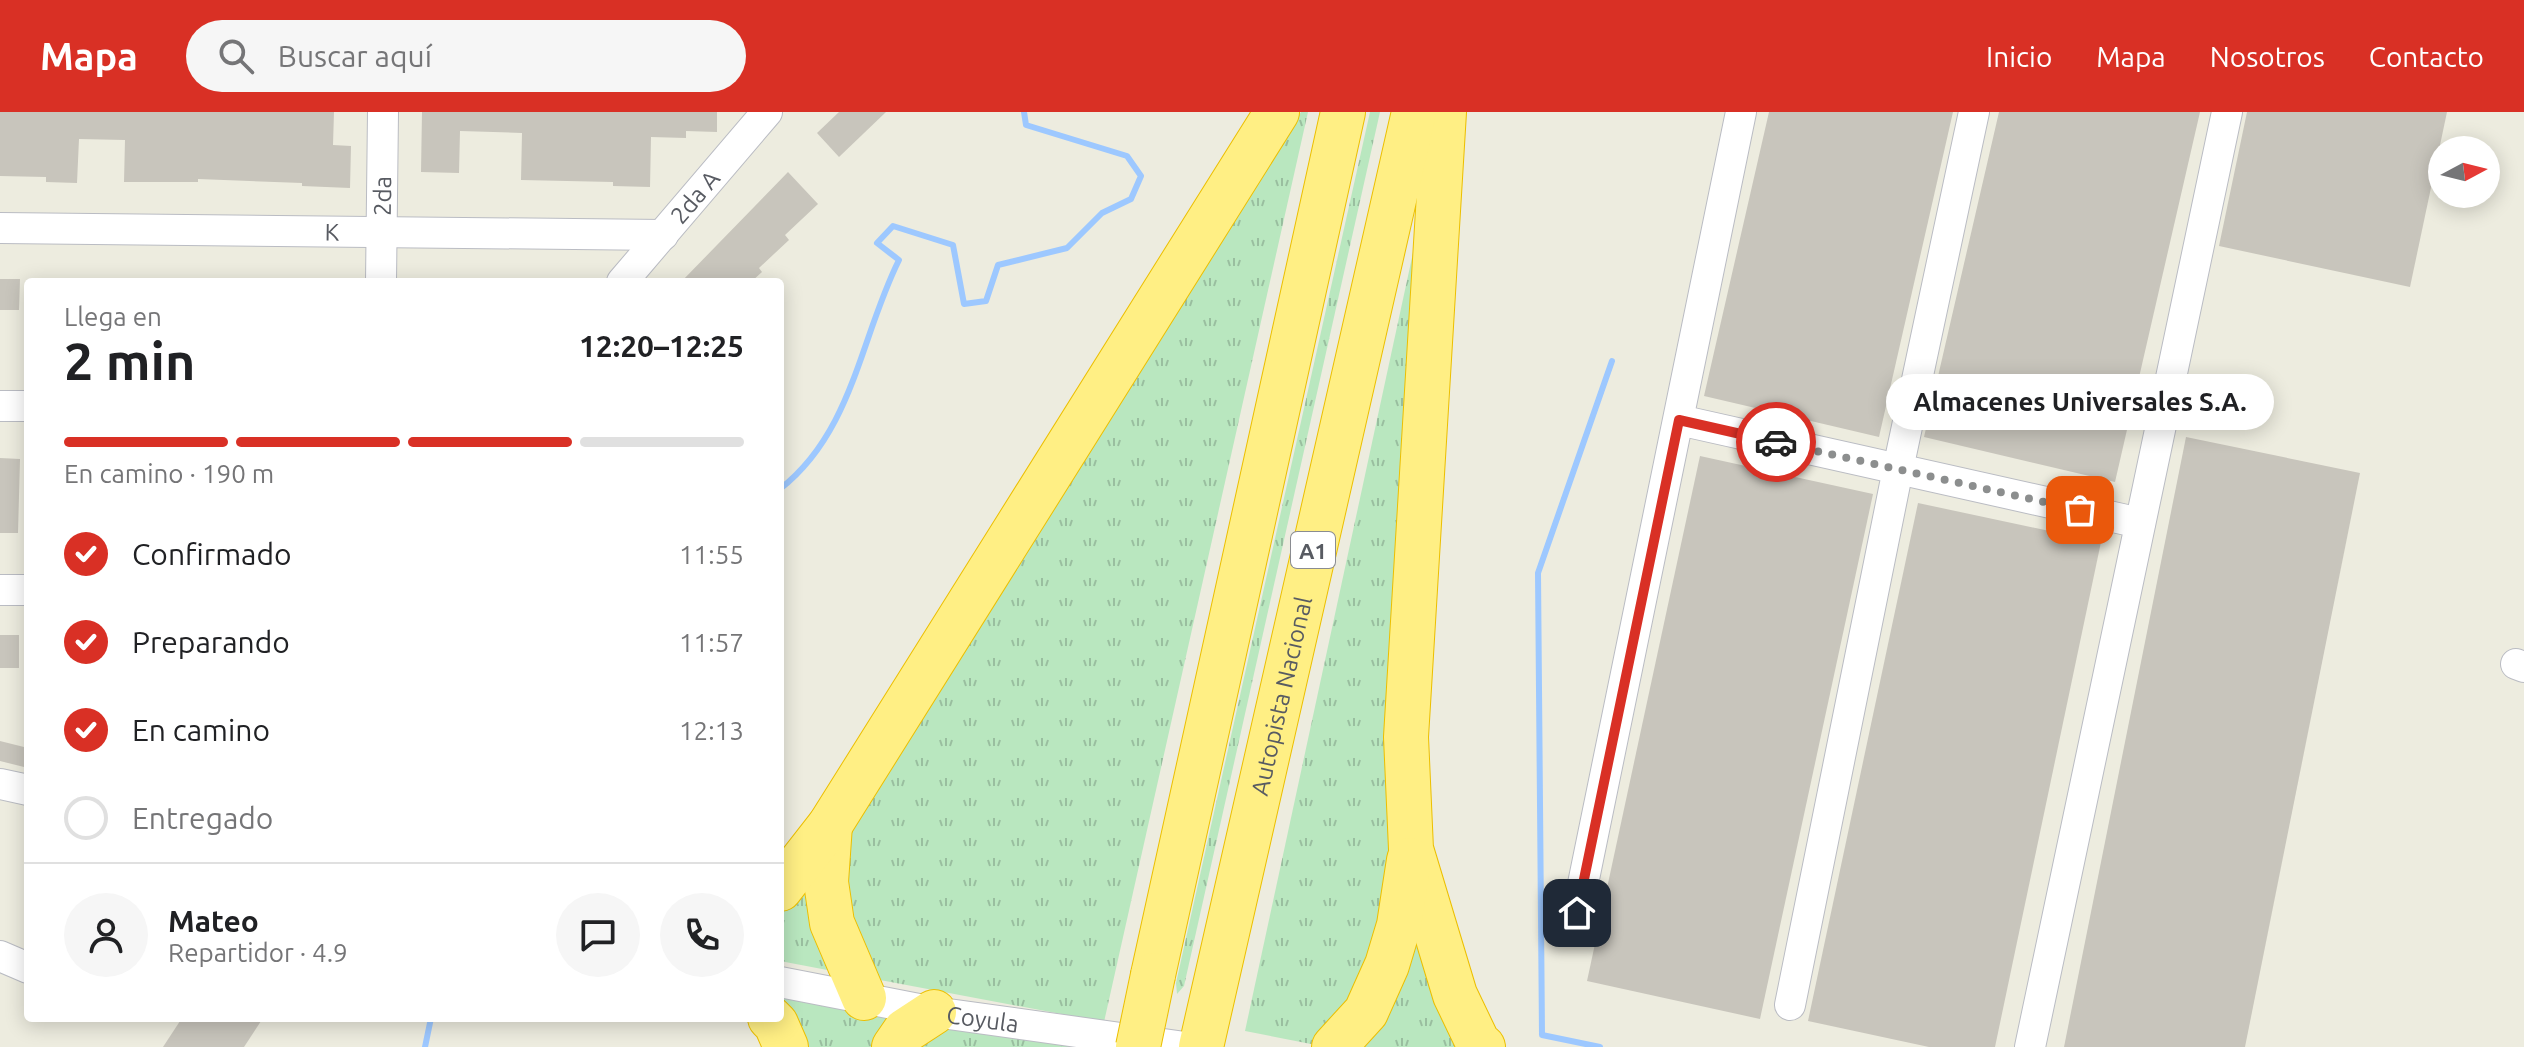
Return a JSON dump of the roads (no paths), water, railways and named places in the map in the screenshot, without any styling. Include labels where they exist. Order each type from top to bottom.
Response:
[{"type":"highway","points":[[784,884],[830,825],[1277,112]]},
{"type":"highway","points":[[1138,1047],[1343,112]]},
{"type":"highway","name":"Autopista Nacional","points":[[1201,1047],[1414,112]]},
{"type":"highway","points":[[1334,1047],[1366,1012],[1387,965],[1399,925],[1411,849],[1406,737],[1444,112]]},
{"type":"highway","points":[[830,825],[826,882],[832,923],[864,998]]},
{"type":"highway","points":[[1411,849],[1455,995],[1478,1043],[1483,1047]]},
{"type":"highway","points":[[894,1047],[905,1031],[934,1012]]},
{"type":"highway","points":[[774,1022],[786,1047]]},
{"type":"street","name":"2da","points":[[381,278],[383,112]]},
{"type":"street","name":"2da A","points":[[625,278],[767,112]]},
{"type":"street","points":[[1577,913],[1741,112]]},
{"type":"street","points":[[1790,1005],[1974,112]]},
{"type":"street","points":[[2030,1047],[2227,112]]},
{"type":"street","name":"K","points":[[0,228],[663,235]]},
{"type":"street","points":[[0,406],[24,406]]},
{"type":"street","points":[[1679,420],[2140,523]]},
{"type":"street","points":[[0,590],[24,590]]},
{"type":"street","points":[[0,784],[24,789]]},
{"type":"street","points":[[0,956],[24,966]]},
{"type":"street","name":"Coyula","points":[[784,983],[934,1012],[1185,1047]]},
{"type":"waterway","points":[[784,485],[824,440],[852,382],[899,260],[877,243],[893,226],[953,245],[964,304],[986,301],[998,265],[1067,248],[1102,213],[1131,199],[1141,176],[1127,156],[1026,125],[1024,112]]},
{"type":"waterway","points":[[1600,1047],[1542,1035],[1538,573],[1612,361]]},
{"type":"waterway","points":[[425,1047],[430,1022]]},
{"type":"place","name":"Almacenes Universales S.A.","points":[[2080,510]]}]
